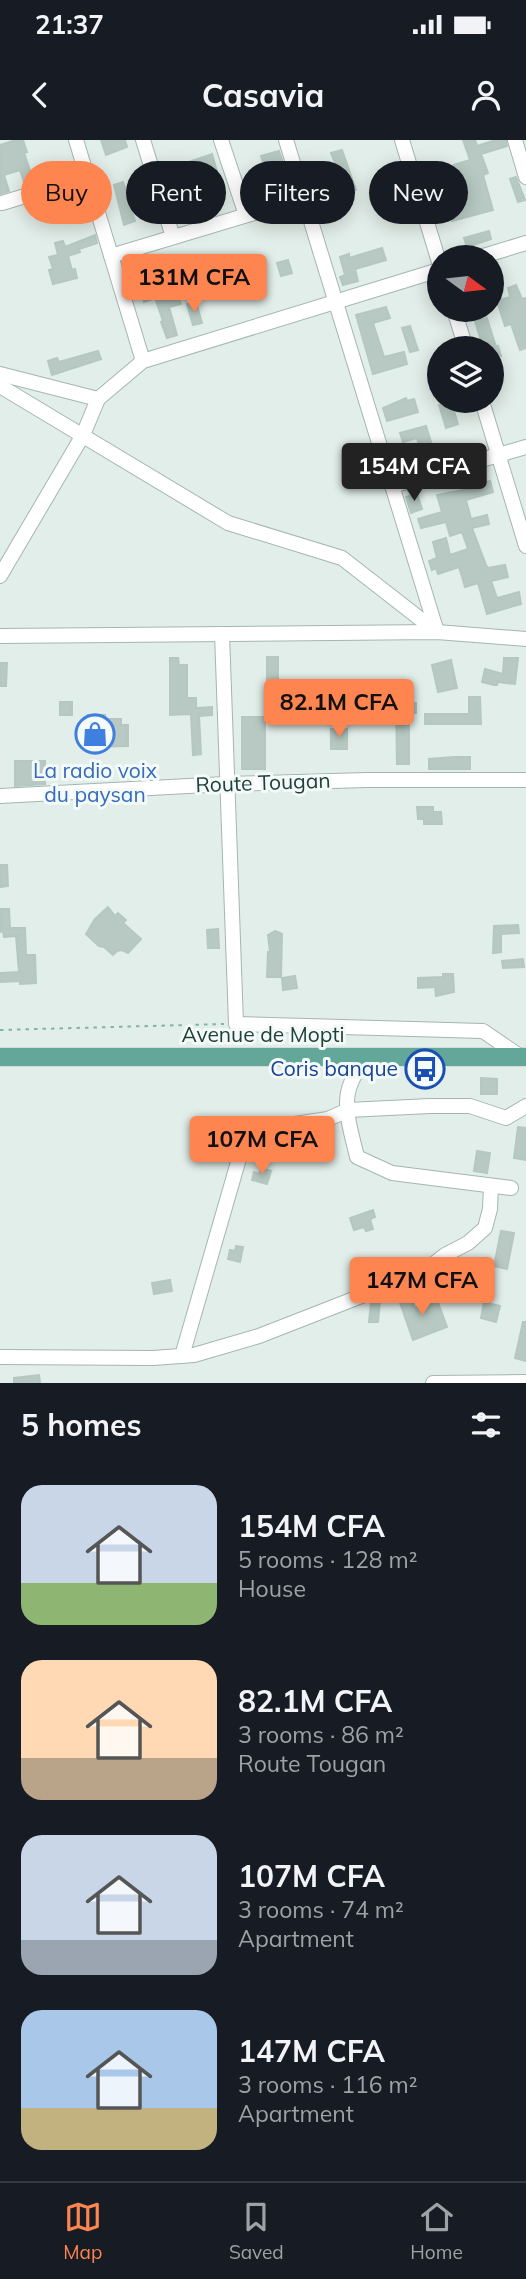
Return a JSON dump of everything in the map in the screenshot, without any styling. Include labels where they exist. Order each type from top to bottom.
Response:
[{"type":"main road","name":"Avenue de Mopti","points":[[0,1057],[366,1058],[524,1055]]},
{"type":"street","points":[[76,140],[82,161]]},
{"type":"street","points":[[143,140],[173,237]]},
{"type":"street","points":[[221,140],[240,197]]},
{"type":"street","points":[[286,140],[293,161]]},
{"type":"street","points":[[402,140],[434,245]]},
{"type":"street","points":[[515,140],[526,177]]},
{"type":"street","points":[[2,203],[21,197]]},
{"type":"street","points":[[111,256],[240,217]]},
{"type":"street","points":[[101,224],[143,361]]},
{"type":"street","points":[[312,224],[437,632]]},
{"type":"street","points":[[504,250],[526,243]]},
{"type":"street","points":[[0,576],[83,435],[98,399],[143,361],[427,274]]},
{"type":"street","points":[[0,374],[98,399]]},
{"type":"street","points":[[0,386],[228,523],[342,558],[437,632]]},
{"type":"street","points":[[485,413],[526,546]]},
{"type":"street","points":[[392,486],[526,447]]},
{"type":"street","points":[[0,636],[437,632],[526,639]]},
{"type":"street","points":[[222,634],[236,1024],[483,1031],[524,1055]]},
{"type":"street","name":"Route Tougan","points":[[0,796],[226,784],[368,780],[526,780]]},
{"type":"street","points":[[366,1058],[351,1082],[347,1095],[357,1157],[392,1173],[511,1188]]},
{"type":"street","points":[[181,1356],[247,1131],[328,1119],[348,1110],[470,1106],[506,1118],[526,1106]]},
{"type":"street","points":[[0,1357],[26,1359],[194,1355],[259,1336],[364,1294],[410,1282],[445,1255],[468,1243],[485,1228],[490,1209],[491,1186]]},
{"type":"street","points":[[433,1383],[526,1382]]},
{"type":"path","points":[[0,1030],[236,1024]]},
{"type":"building","points":[[23,140],[27,152],[24,153],[27,161],[21,161],[21,173],[20,170],[4,175],[9,191],[0,194],[0,145]]},
{"type":"building","points":[[101,140],[125,140],[127,147],[106,155]]},
{"type":"building","points":[[463,140],[475,140],[477,146],[506,140],[507,146],[481,154],[488,173],[483,175],[493,210],[468,217],[467,161],[470,160]]},
{"type":"building","points":[[342,150],[346,161],[334,161],[331,153]]},
{"type":"building","points":[[279,151],[282,160],[263,161],[261,156]]},
{"type":"building","points":[[212,154],[214,161],[192,161]]},
{"type":"building","points":[[516,177],[525,200],[518,202],[510,179]]},
{"type":"building","points":[[123,182],[126,190],[127,224],[124,225],[114,185]]},
{"type":"building","points":[[489,231],[491,239],[466,245],[464,238]]},
{"type":"building","points":[[95,235],[97,243],[68,256],[77,278],[53,284],[49,270],[53,269],[49,257],[58,255],[55,243],[63,241],[65,247]]},
{"type":"building","points":[[382,248],[386,260],[355,269],[358,281],[343,285],[340,277],[345,275],[340,257],[349,254],[349,258]]},
{"type":"building","points":[[153,255],[164,290],[176,286],[181,304],[169,307],[177,335],[167,338],[155,298],[144,302],[141,293],[153,290],[143,259]]},
{"type":"building","points":[[288,260],[292,273],[281,276],[277,263]]},
{"type":"building","points":[[516,285],[522,299],[526,298],[526,348],[520,350],[511,324],[505,326],[504,322],[504,299],[510,297],[508,288]]},
{"type":"building","points":[[196,302],[202,323],[193,325],[187,304]]},
{"type":"building","points":[[386,307],[390,318],[373,323],[384,357],[404,352],[407,364],[373,374],[356,315]]},
{"type":"building","points":[[475,322],[488,322],[493,336],[479,336]]},
{"type":"building","points":[[410,326],[418,350],[410,352],[402,328]]},
{"type":"building","points":[[98,351],[101,359],[52,375],[48,361],[57,358],[59,362]]},
{"type":"building","points":[[406,398],[407,401],[414,399],[418,412],[387,421],[383,408]]},
{"type":"building","points":[[441,413],[455,413],[458,424],[446,428]]},
{"type":"building","points":[[426,426],[437,461],[424,464],[417,438],[403,442],[400,433]]},
{"type":"building","points":[[490,481],[493,492],[466,500],[471,519],[487,515],[489,524],[472,528],[488,568],[505,565],[508,577],[491,581],[497,598],[519,592],[521,604],[487,614],[478,583],[465,587],[459,567],[438,574],[436,568],[432,570],[429,561],[437,558],[433,542],[446,538],[450,555],[468,549],[462,532],[450,536],[446,522],[421,528],[418,519],[442,512],[437,495],[479,487],[479,484]]},
{"type":"building","points":[[417,494],[422,509],[411,513],[406,497]]},
{"type":"building","points":[[267,657],[278,657],[278,715],[267,715]]},
{"type":"building","points":[[170,658],[178,658],[179,665],[187,665],[187,698],[196,698],[196,708],[212,707],[212,715],[199,716],[201,754],[193,755],[191,714],[170,715]]},
{"type":"building","points":[[504,658],[518,658],[515,684],[498,682],[494,685],[482,682],[485,669],[503,674]]},
{"type":"building","points":[[451,660],[457,688],[438,692],[432,665]]},
{"type":"building","points":[[0,663],[7,663],[6,686],[0,686]]},
{"type":"building","points":[[469,697],[480,697],[481,724],[425,724],[425,714],[469,714]]},
{"type":"building","points":[[60,702],[72,702],[72,715],[60,715]]},
{"type":"building","points":[[396,703],[416,703],[416,713],[409,713],[409,764],[397,764]]},
{"type":"building","points":[[88,715],[121,719],[121,725],[128,725],[128,746],[88,747]]},
{"type":"building","points":[[242,717],[265,717],[265,769],[242,769]]},
{"type":"building","points":[[331,729],[347,729],[347,749],[331,749]]},
{"type":"building","points":[[470,757],[470,769],[429,769],[429,759]]},
{"type":"building","points":[[15,761],[45,761],[45,784],[15,786]]},
{"type":"building","points":[[417,807],[433,807],[433,812],[441,812],[442,824],[424,824],[424,819],[418,819]]},
{"type":"building","points":[[0,865],[7,865],[8,886],[1,887]]},
{"type":"building","points":[[108,907],[115,916],[118,913],[126,920],[123,923],[141,939],[128,953],[122,950],[113,955],[86,934],[95,919]]},
{"type":"building","points":[[0,909],[9,909],[10,928],[25,928],[26,955],[35,955],[36,983],[0,982],[0,973],[19,972],[16,936],[4,937],[3,931],[0,932]]},
{"type":"building","points":[[518,925],[519,933],[501,934],[501,952],[493,953],[494,926]]},
{"type":"building","points":[[218,929],[219,948],[208,948],[207,930]]},
{"type":"building","points":[[275,931],[282,934],[281,977],[267,977],[270,952],[268,935]]},
{"type":"building","points":[[523,959],[524,967],[503,968],[502,961]]},
{"type":"building","points":[[443,974],[453,974],[454,992],[436,996],[435,987],[418,988],[418,978],[443,977]]},
{"type":"building","points":[[295,976],[297,988],[283,990],[282,978]]},
{"type":"building","points":[[481,1078],[497,1079],[497,1094],[481,1094]]},
{"type":"building","points":[[518,1127],[526,1128],[526,1160],[514,1158]]},
{"type":"building","points":[[477,1151],[490,1153],[487,1173],[474,1171]]},
{"type":"building","points":[[261,1168],[271,1171],[267,1184],[252,1180],[254,1172],[259,1174]]},
{"type":"building","points":[[373,1210],[375,1217],[370,1219],[373,1229],[366,1231],[364,1227],[354,1230],[350,1218]]},
{"type":"building","points":[[501,1231],[514,1233],[507,1269],[494,1266]]},
{"type":"building","points":[[236,1246],[243,1247],[240,1262],[228,1259],[230,1250],[235,1251]]},
{"type":"building","points":[[170,1280],[172,1291],[154,1294],[152,1283]]},
{"type":"building","points":[[409,1293],[415,1308],[437,1300],[447,1327],[413,1340],[398,1297]]},
{"type":"building","points":[[380,1301],[378,1322],[369,1322],[371,1303]]},
{"type":"building","points":[[484,1302],[500,1306],[496,1322],[481,1318]]},
{"type":"building","points":[[523,1322],[526,1322],[526,1361],[515,1358]]},
{"type":"building","points":[[39,1375],[40,1383],[14,1383],[14,1378]]},
{"type":"place","name":"La radio voix du paysan","points":[[95,734]]},
{"type":"place","name":"Coris banque","points":[[425,1069]]}]
